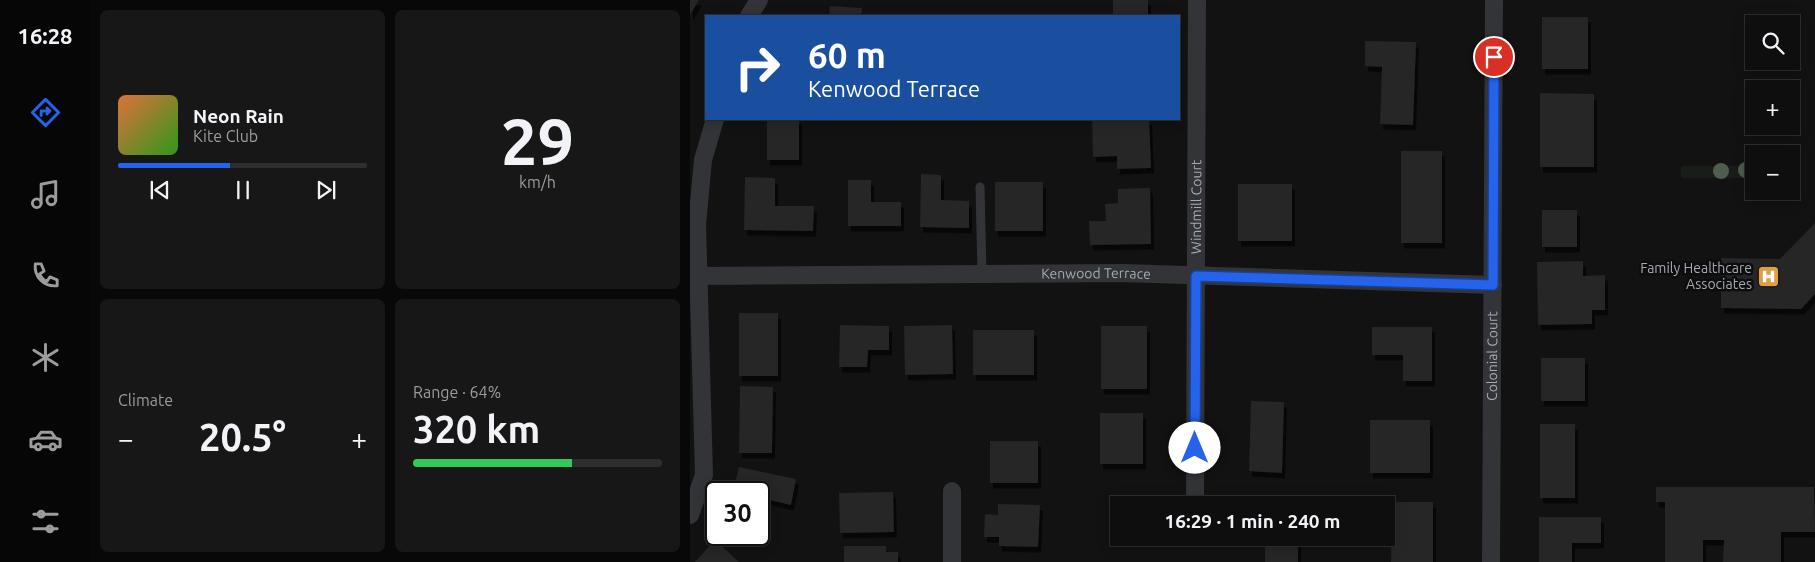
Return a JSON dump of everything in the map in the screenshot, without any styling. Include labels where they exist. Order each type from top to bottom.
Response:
[{"type":"street","points":[[750,15],[759,0]]},
{"type":"street","name":"Windmill Court","points":[[1195,496],[1197,0]]},
{"type":"street","name":"Colonial Court","points":[[1491,562],[1494,0]]},
{"type":"street","points":[[690,515],[704,475],[697,225],[703,160],[715,120]]},
{"type":"street","name":"Kenwood Terrace","points":[[698,276],[1122,273],[1493,285]]},
{"type":"street","points":[[952,491],[952,562]]},
{"type":"lane","points":[[980,187],[982,274]]},
{"type":"shaded area","points":[[1681,166],[1745,166],[1745,178],[1681,178]]},
{"type":"building","points":[[690,0],[699,0],[690,15]]},
{"type":"building","points":[[1113,0],[1148,0],[1148,15],[1113,14]]},
{"type":"building","points":[[830,6],[862,8],[861,15],[829,15]]},
{"type":"building","points":[[1542,17],[1588,17],[1588,69],[1542,69]]},
{"type":"building","points":[[1365,41],[1416,42],[1413,125],[1380,124],[1382,67],[1365,66]]},
{"type":"building","points":[[1540,93],[1594,94],[1594,167],[1540,167]]},
{"type":"building","points":[[767,120],[799,120],[799,160],[767,160]]},
{"type":"building","points":[[1092,120],[1149,120],[1151,168],[1117,169],[1117,156],[1093,157]]},
{"type":"building","points":[[1401,151],[1442,151],[1442,243],[1401,243]]},
{"type":"building","points":[[921,174],[941,175],[941,200],[969,201],[969,228],[920,227]]},
{"type":"building","points":[[745,177],[775,178],[775,206],[814,206],[813,231],[744,230]]},
{"type":"building","points":[[848,180],[871,180],[871,202],[901,202],[901,226],[848,226]]},
{"type":"building","points":[[995,182],[1043,182],[1043,231],[995,231]]},
{"type":"building","points":[[1238,184],[1292,184],[1292,241],[1238,241]]},
{"type":"building","points":[[1150,188],[1151,244],[1090,245],[1089,221],[1106,221],[1105,204],[1118,203],[1118,189]]},
{"type":"building","points":[[1542,210],[1577,210],[1577,247],[1542,247]]},
{"type":"building","name":"Family Healthcare Associates","points":[[1815,223],[1815,294],[1801,309],[1721,308],[1721,258],[1780,259]]},
{"type":"building","points":[[1583,261],[1583,276],[1605,275],[1605,310],[1592,310],[1592,324],[1538,325],[1537,262]]},
{"type":"building","points":[[739,313],[778,313],[778,376],[739,376]]},
{"type":"building","points":[[840,325],[889,326],[889,350],[868,350],[867,367],[839,367]]},
{"type":"building","points":[[952,325],[953,374],[905,375],[904,326]]},
{"type":"building","points":[[1101,326],[1147,326],[1147,389],[1101,389]]},
{"type":"building","points":[[1372,327],[1432,327],[1432,381],[1403,381],[1403,355],[1372,355]]},
{"type":"building","points":[[973,330],[1034,330],[1034,375],[973,375]]},
{"type":"building","points":[[1541,358],[1585,358],[1585,401],[1541,401]]},
{"type":"building","points":[[740,386],[773,387],[772,453],[739,453]]},
{"type":"building","points":[[1251,401],[1284,402],[1282,473],[1249,471]]},
{"type":"building","points":[[1100,413],[1143,413],[1143,464],[1100,464]]},
{"type":"building","points":[[1370,420],[1430,420],[1430,473],[1370,473]]},
{"type":"building","points":[[1540,424],[1575,424],[1575,498],[1540,498]]},
{"type":"building","points":[[990,441],[1038,441],[1038,483],[990,483]]},
{"type":"building","points":[[739,467],[796,479],[791,505],[770,500],[770,481],[736,481]]},
{"type":"building","points":[[1656,487],[1814,487],[1815,532],[1781,532],[1781,562],[1723,562],[1724,540],[1703,540],[1703,562],[1665,562],[1665,502],[1656,502]]},
{"type":"building","points":[[893,492],[894,532],[840,533],[839,493]]},
{"type":"building","points":[[1395,502],[1433,502],[1433,562],[1391,562],[1391,546],[1395,546]]},
{"type":"building","points":[[998,504],[1040,505],[1038,547],[999,546],[999,537],[984,537],[985,514],[998,515]]},
{"type":"building","points":[[1539,517],[1601,517],[1601,543],[1572,543],[1572,562],[1539,562]]},
{"type":"building","points":[[710,546],[722,546],[739,562],[695,562]]},
{"type":"building","points":[[844,546],[886,546],[886,552],[898,552],[898,562],[844,562]]},
{"type":"building","points":[[1265,546],[1298,546],[1298,562],[1265,562]]},
{"type":"place","name":"Family Healthcare Associates","points":[[1768,276]]},
{"type":"route","points":[[1195,448],[1196,276],[1493,285],[1494,57]]}]
